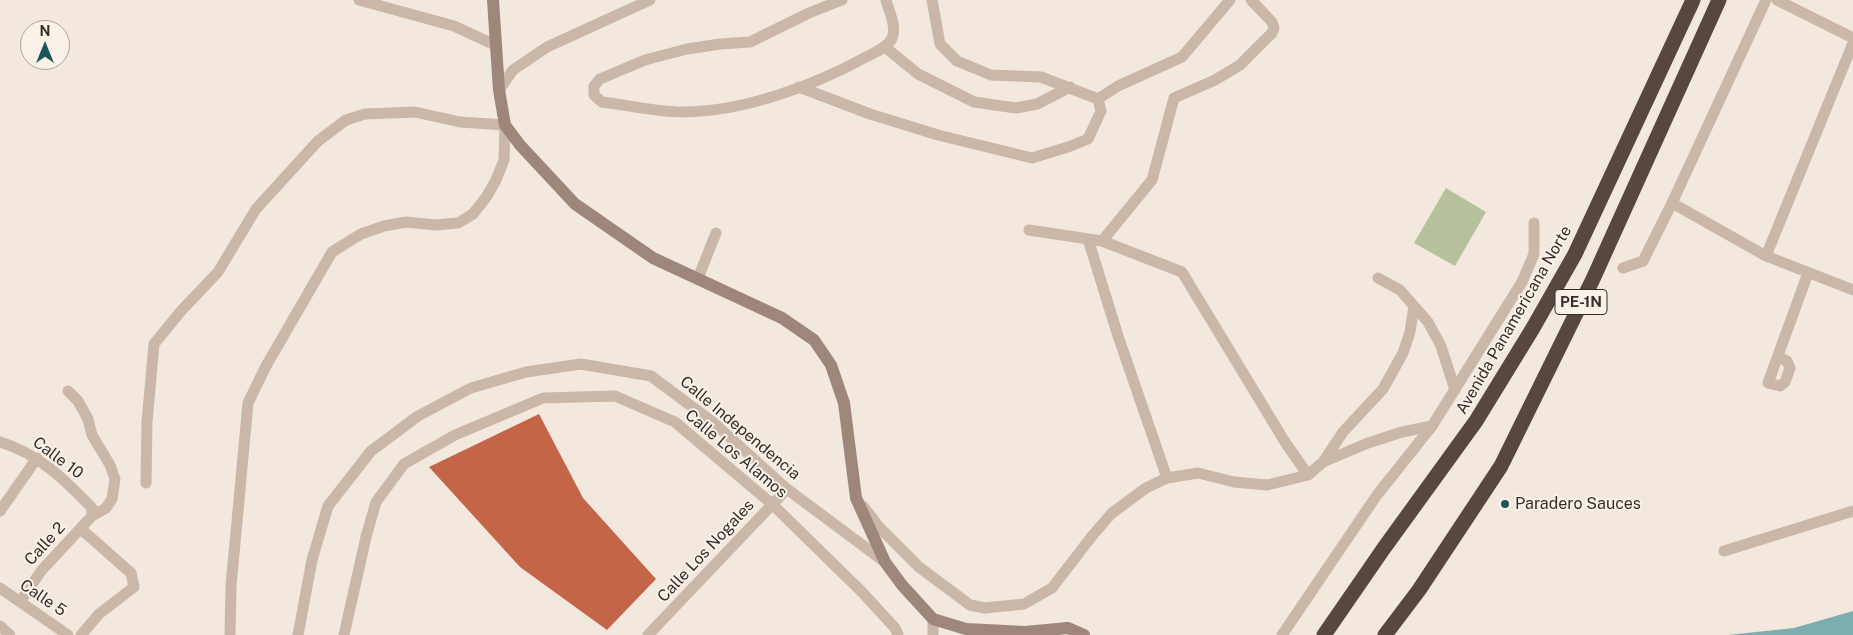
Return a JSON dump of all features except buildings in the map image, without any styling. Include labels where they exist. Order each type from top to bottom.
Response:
[{"type":"highway","name":"Avenida Panamericana Norte","points":[[1324,635],[1476,421],[1533,328],[1575,254],[1693,0]]},
{"type":"highway","name":"PE-1N","points":[[1385,635],[1419,590],[1501,466],[1593,279],[1718,0]]},
{"type":"street","points":[[359,0],[454,26],[496,45]]},
{"type":"street","points":[[230,635],[231,586],[248,403],[266,366],[332,252],[360,234],[384,226],[406,222],[436,226],[458,223],[472,214],[487,196],[504,160],[505,125],[499,90],[493,0]]},
{"type":"street","points":[[499,90],[513,70],[547,47],[650,0]]},
{"type":"street","points":[[842,0],[809,12],[750,42],[686,49],[645,60],[600,79],[594,86],[594,95],[602,102],[683,112],[728,108],[800,87],[841,71],[884,47],[892,40],[894,30],[886,0]]},
{"type":"street","points":[[932,0],[940,44],[957,61],[991,75],[1042,77],[1098,99]]},
{"type":"street","points":[[1098,99],[1118,86],[1182,57],[1230,0]]},
{"type":"street","points":[[1102,241],[1152,180],[1174,98],[1215,80],[1240,65],[1272,33],[1274,28],[1272,22],[1252,0]]},
{"type":"street","points":[[1623,268],[1643,261],[1672,203],[1766,0]]},
{"type":"street","points":[[1777,0],[1853,38]]},
{"type":"street","points":[[1766,256],[1853,43]]},
{"type":"street","points":[[884,47],[918,74],[974,102],[1016,108],[1036,104],[1070,87]]},
{"type":"street","points":[[800,87],[870,114],[938,135],[1032,158],[1088,139],[1101,111],[1098,99]]},
{"type":"street","points":[[146,483],[147,422],[154,344],[181,311],[218,272],[256,209],[318,141],[346,120],[365,114],[415,112],[460,122],[505,125],[520,145],[575,204],[653,258],[782,318],[814,340],[831,365],[844,403],[856,498],[885,562]]},
{"type":"street","points":[[1672,203],[1766,256],[1853,290]]},
{"type":"street","points":[[1282,635],[1377,495],[1432,426],[1522,282],[1534,254],[1534,223]]},
{"type":"street","points":[[1029,230],[1102,241],[1182,272],[1285,442],[1308,475]]},
{"type":"street","points":[[698,278],[716,233]]},
{"type":"street","points":[[1088,239],[1118,336],[1166,478]]},
{"type":"street","points":[[1778,357],[1808,273]]},
{"type":"street","points":[[1378,278],[1400,290],[1428,322],[1441,346],[1455,390]]},
{"type":"street","points":[[856,498],[880,528],[919,567],[970,605],[985,608],[1024,604],[1052,588],[1112,513],[1146,488],[1166,478],[1198,473],[1234,482],[1267,485],[1308,475],[1323,462],[1343,432],[1383,389],[1403,353],[1410,332],[1414,306]]},
{"type":"street","name":"Calle Independencia","points":[[298,635],[312,560],[328,506],[371,451],[418,416],[471,388],[526,372],[581,364],[651,376],[714,423],[787,489],[885,562],[933,619]]},
{"type":"street","name":"Calle 2","points":[[20,602],[40,571],[81,529],[92,512],[106,508],[112,499],[115,479],[110,465],[92,435],[88,419],[78,401],[68,391]]},
{"type":"street","name":"Calle Los Alamos","points":[[344,635],[366,537],[376,502],[404,464],[455,435],[543,398],[615,396],[675,422],[772,504],[862,592],[895,628],[898,635]]},
{"type":"street","points":[[1323,462],[1368,442],[1432,426]]},
{"type":"street","name":"Calle 10","points":[[0,442],[36,458],[65,480],[92,512]]},
{"type":"street","points":[[0,511],[36,458]]},
{"type":"street","name":"Calle Los Nogales","points":[[648,635],[787,489]]},
{"type":"street","points":[[1724,551],[1853,511]]},
{"type":"street","points":[[81,529],[131,573],[134,587],[99,614],[81,635]]},
{"type":"street","name":"Calle 5","points":[[0,588],[68,635]]},
{"type":"street","points":[[933,635],[933,619],[966,629],[1025,632],[1068,628],[1084,635]]},
{"type":"street","points":[[0,626],[10,635]]},
{"type":"green space","points":[[1446,188],[1486,212],[1455,266],[1414,243]]},
{"type":"water","points":[[1853,611],[1853,635],[1728,635],[1794,628]]},
{"type":"place","name":"Paradero Sauces","points":[[1505,504]]}]
